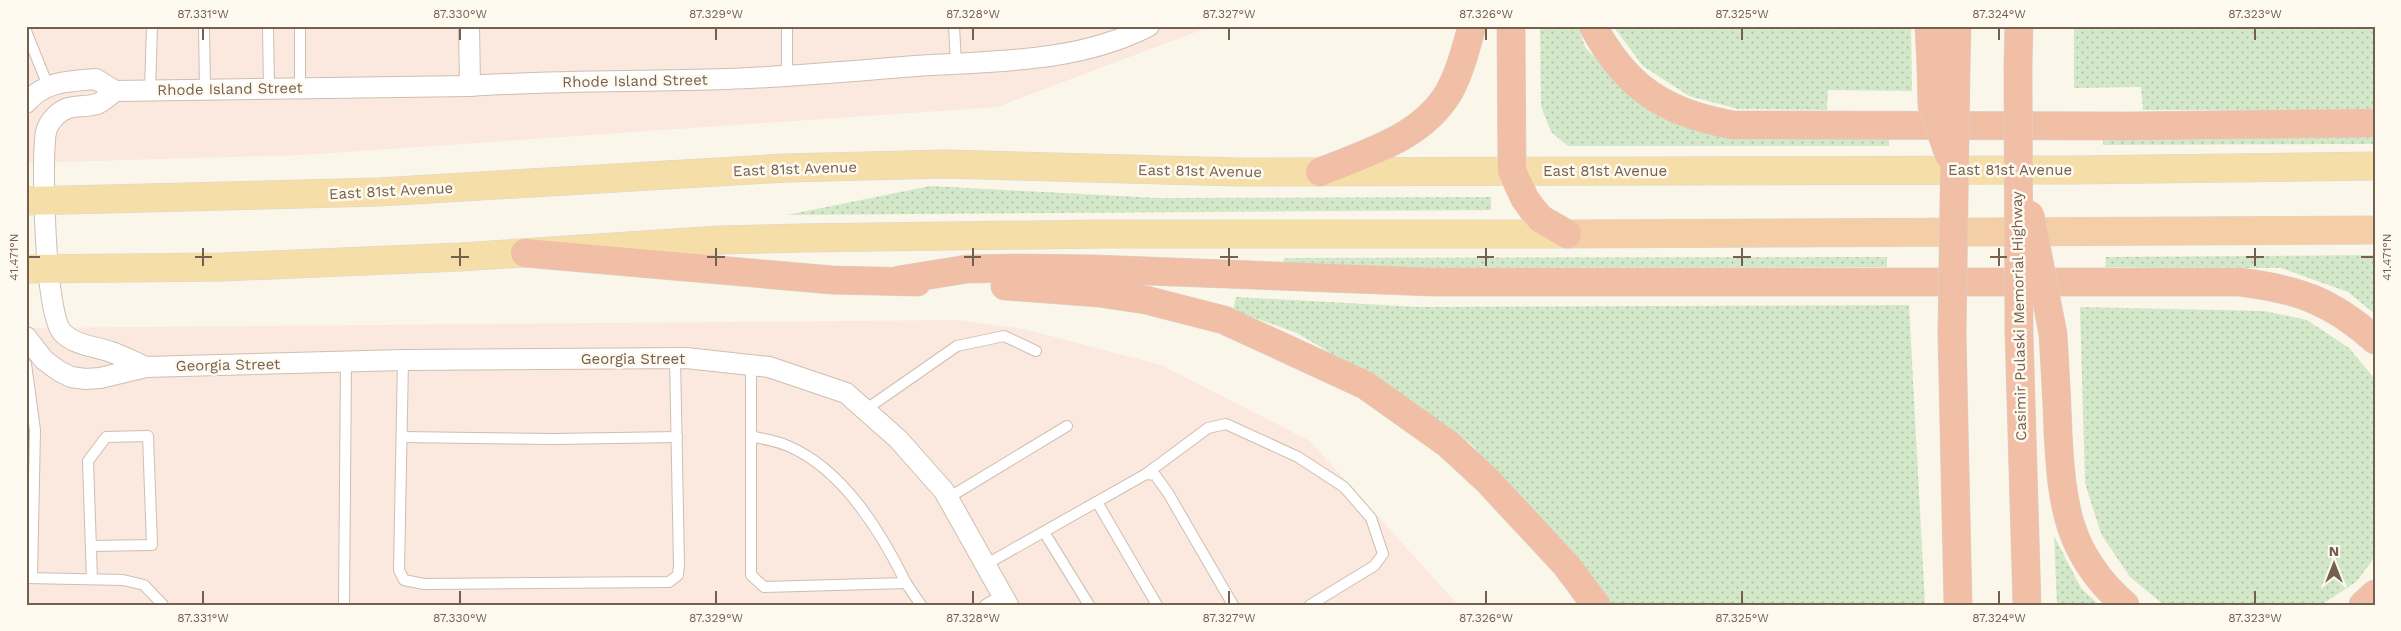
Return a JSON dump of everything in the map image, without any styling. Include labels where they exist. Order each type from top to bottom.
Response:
[{"type":"highway","points":[[1320,172],[1397,140],[1427,118],[1448,92],[1460,66],[1472,26]]},
{"type":"highway","points":[[1511,26],[1512,171],[1525,200],[1533,210],[1541,219],[1567,234],[2375,230]]},
{"type":"highway","points":[[1593,26],[1606,50],[1629,76],[1653,97],[1678,112],[1704,120],[1733,125],[2127,126],[2375,123]]},
{"type":"highway","points":[[1929,26],[1943,67],[1956,175],[1952,335],[1958,605]]},
{"type":"highway","points":[[1943,67],[1957,26]]},
{"type":"highway","name":"Casimir Pulaski Memorial Highway","points":[[2019,26],[2017,145],[2019,334],[2027,605]]},
{"type":"highway","points":[[2017,145],[2053,334],[2062,496],[2070,526],[2080,551],[2097,575],[2125,605]]},
{"type":"highway","points":[[525,253],[819,279],[899,280],[967,286],[1050,288],[1146,300],[1224,320],[1278,347],[1329,367],[1365,385],[1448,444],[1488,480],[1566,565],[1596,605]]},
{"type":"highway","points":[[899,280],[967,269],[1018,268],[1095,269],[1432,282],[2240,282],[2271,286],[2302,295],[2337,309],[2375,340]]},
{"type":"highway","points":[[2363,605],[2375,594]]},
{"type":"main road","name":"East 81st Avenue","points":[[36,200],[379,192],[776,169],[946,164],[1169,172],[2073,170],[2375,166]]},
{"type":"main road","points":[[38,269],[222,267],[525,253],[721,240],[881,236],[1567,234]]},
{"type":"street","points":[[469,26],[470,86]]},
{"type":"street","name":"Rhode Island Street","points":[[115,91],[470,86],[514,83],[729,79],[956,64],[1067,54],[1118,40],[1149,26]]},
{"type":"street","points":[[26,103],[34,94],[48,86],[96,79],[115,91],[98,104],[80,105],[63,110],[49,124],[44,141],[36,200],[38,269]]},
{"type":"street","name":"Georgia Street","points":[[38,269],[62,332],[75,342],[109,351],[146,367]]},
{"type":"street","name":"Georgia Street","points":[[26,337],[44,360],[71,377],[100,378],[146,367],[403,360],[675,358],[769,367],[846,393],[898,439],[948,498],[1005,600]]},
{"type":"lane","points":[[150,90],[152,26]]},
{"type":"lane","points":[[204,26],[205,90]]},
{"type":"lane","points":[[268,26],[269,89]]},
{"type":"lane","points":[[300,26],[300,88]]},
{"type":"lane","points":[[786,26],[787,75]]},
{"type":"lane","points":[[954,26],[956,64]]},
{"type":"lane","points":[[26,31],[48,86]]},
{"type":"lane","points":[[865,410],[957,346],[1004,336],[1036,350]]},
{"type":"lane","points":[[403,360],[399,570],[404,580],[424,584],[668,582],[678,575],[675,358]]},
{"type":"lane","points":[[344,605],[346,362]]},
{"type":"lane","points":[[751,364],[751,575],[764,586],[906,583]]},
{"type":"lane","points":[[27,370],[34,430],[29,578],[122,580],[144,585],[163,605]]},
{"type":"lane","points":[[985,565],[1146,474],[1208,428],[1226,424],[1257,436],[1298,457],[1344,487],[1371,518],[1383,554],[1374,566],[1310,605]]},
{"type":"lane","points":[[948,498],[1067,426]]},
{"type":"lane","points":[[91,546],[152,545],[148,436],[106,438],[88,461],[92,579]]},
{"type":"lane","points":[[751,436],[788,446],[832,476],[863,509],[887,545],[906,583],[921,605]]},
{"type":"lane","points":[[402,437],[554,439],[677,437]]},
{"type":"lane","points":[[1146,474],[1154,475],[1168,493],[1233,605]]},
{"type":"lane","points":[[1097,502],[1157,605]]},
{"type":"lane","points":[[1044,532],[1089,605]]},
{"type":"lane","points":[[985,605],[1005,600]]},
{"type":"shaded area","points":[[26,26],[1212,26],[997,107],[302,155],[26,163]]},
{"type":"shaded area","points":[[956,320],[1024,329],[1161,365],[1310,441],[1458,605],[26,605],[26,328]]},
{"type":"green space","points":[[1540,26],[1578,26],[1585,47],[1618,82],[1659,115],[1889,136],[1889,146],[1568,146],[1551,132],[1541,106]]},
{"type":"green space","points":[[1613,26],[1911,26],[1912,91],[1828,90],[1827,110],[1738,109],[1689,96],[1643,66]]},
{"type":"green space","points":[[2074,26],[2375,26],[2375,110],[2143,110],[2141,87],[2074,88]]},
{"type":"green space","points":[[2375,134],[2375,144],[2103,145],[2103,135]]},
{"type":"green space","points":[[930,186],[1158,198],[1491,197],[1491,210],[787,215]]},
{"type":"green space","points":[[2375,255],[2375,314],[2348,292],[2281,268],[2105,267],[2106,257]]},
{"type":"green space","points":[[1887,257],[1887,267],[1401,268],[1283,263],[1284,258]]},
{"type":"green space","points":[[1236,297],[1418,307],[1909,305],[1925,605],[1612,605],[1557,537],[1470,443],[1389,388],[1297,333],[1233,310]]},
{"type":"green space","points":[[2080,307],[2264,311],[2307,320],[2349,348],[2375,379],[2375,557],[2356,582],[2321,605],[2164,605],[2130,577],[2101,534],[2085,483]]},
{"type":"green space","points":[[2054,536],[2081,588],[2099,605],[2057,605]]}]
